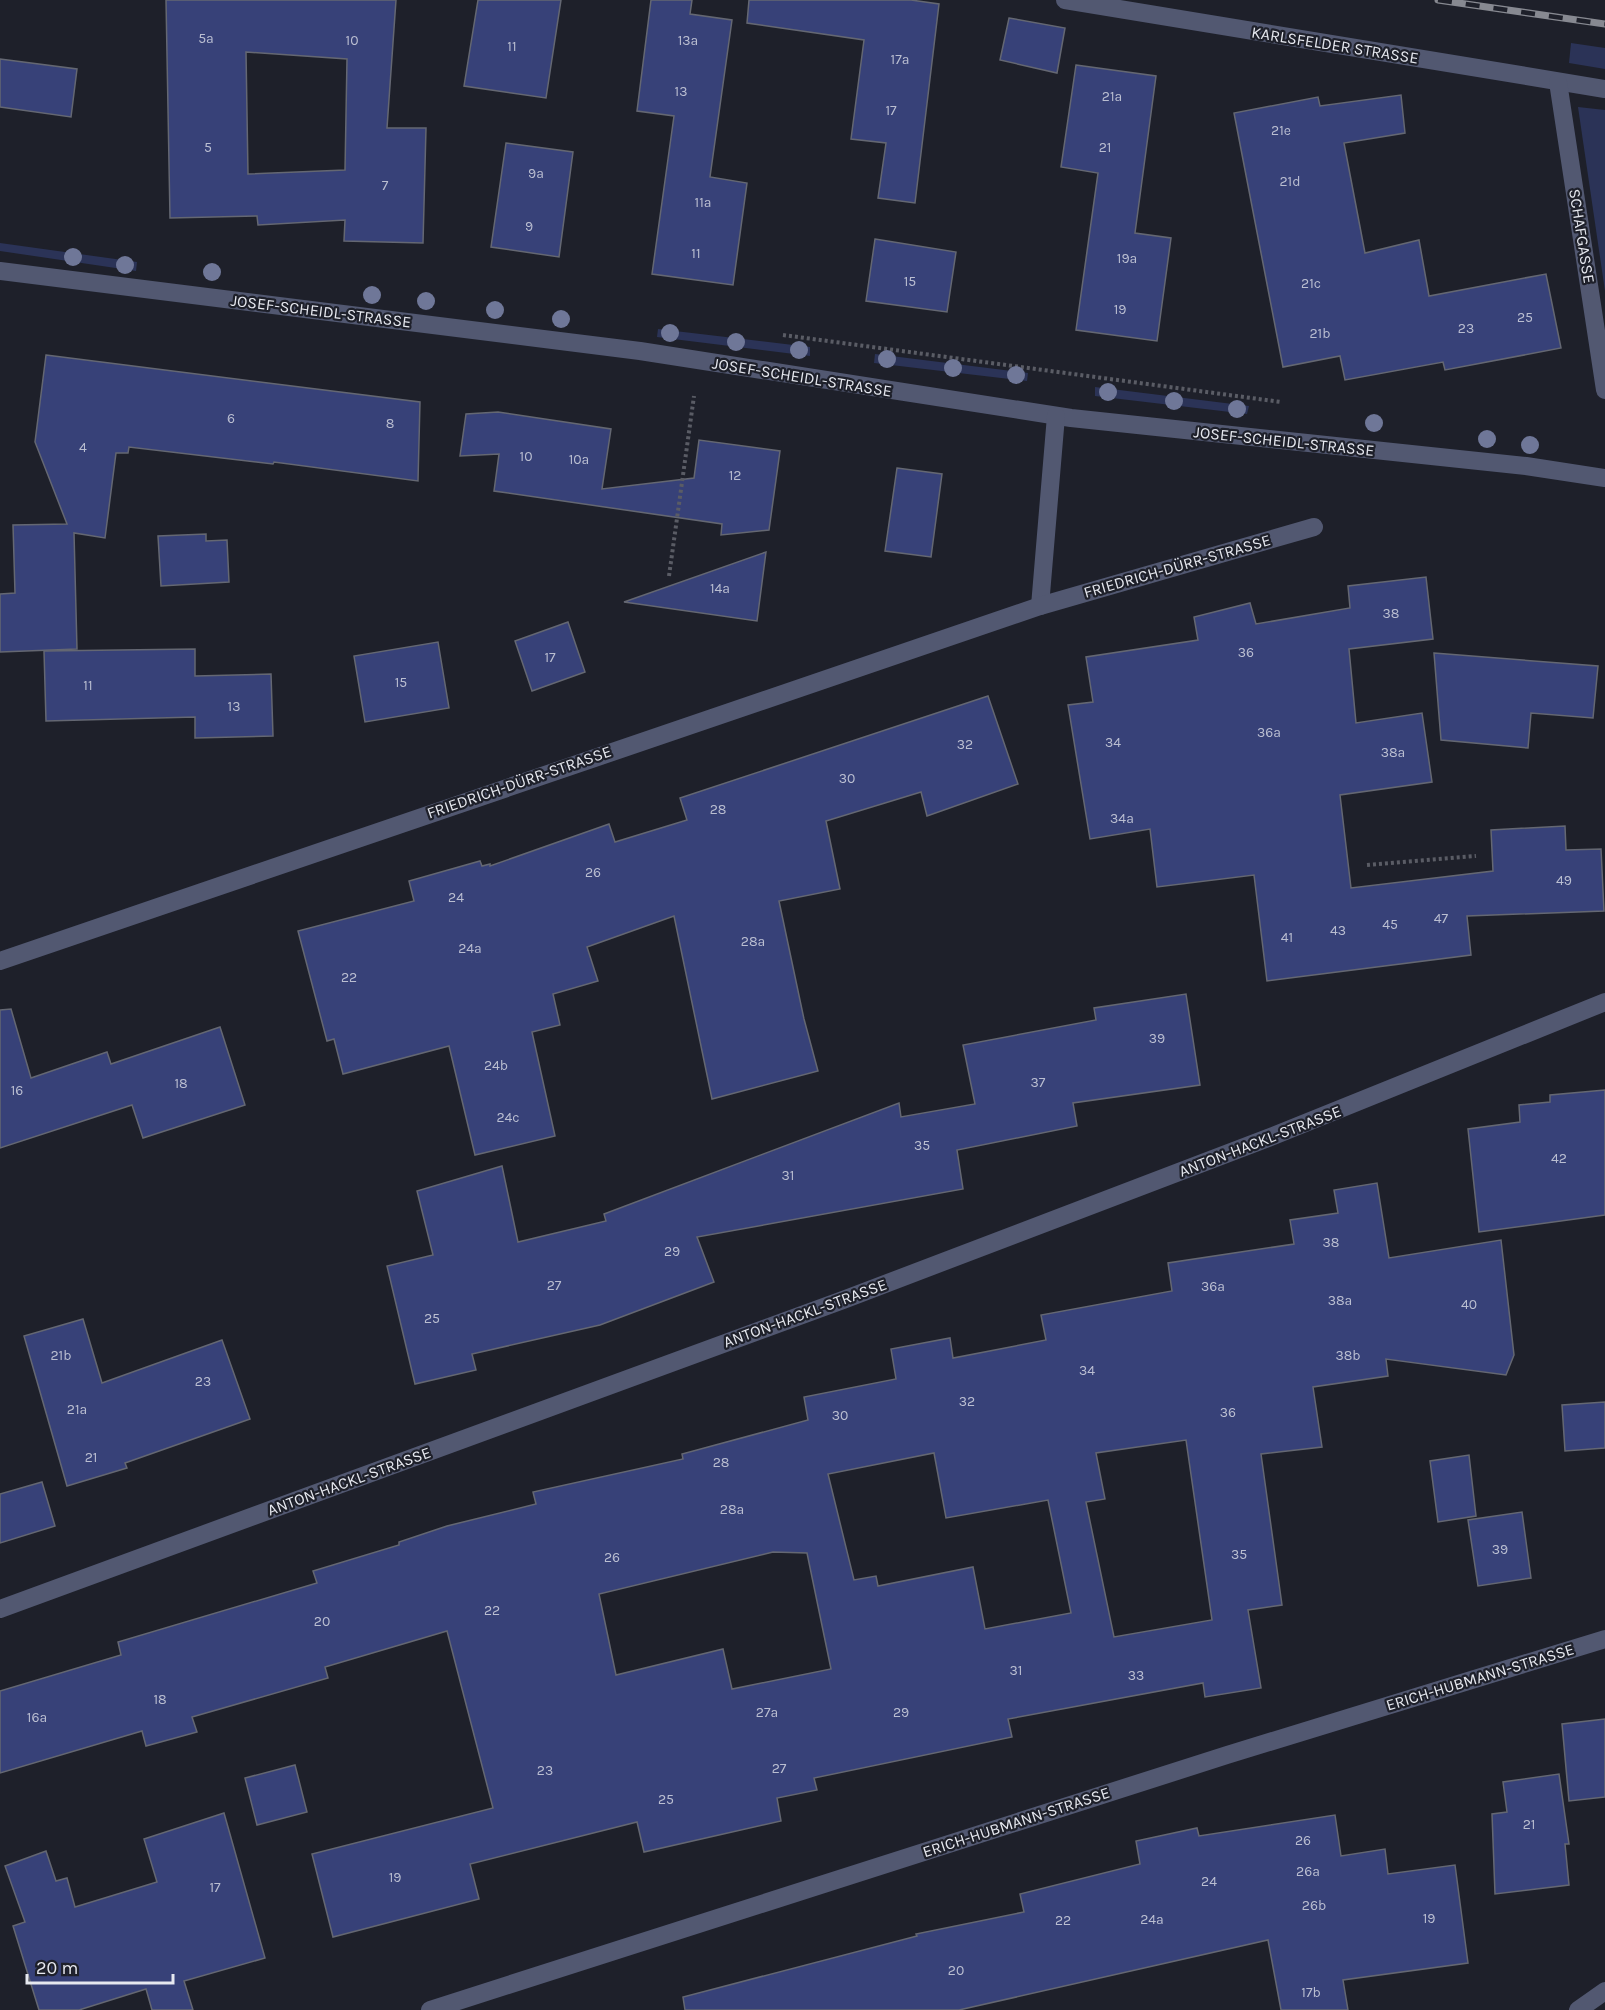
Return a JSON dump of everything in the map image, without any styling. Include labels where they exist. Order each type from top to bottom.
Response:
[{"type":"street","name":"KARLSFELDER STRASSE","points":[[1065,0],[1605,89]]},
{"type":"street","name":"SCHAFGASSE","points":[[1558,82],[1605,390]]},
{"type":"street","name":"JOSEF-SCHEIDL-STRASSE","points":[[0,271],[640,351],[1056,416],[1526,466],[1605,478]]},
{"type":"street","points":[[1040,606],[1056,416]]},
{"type":"street","name":"FRIEDRICH-DÜRR-STRASSE","points":[[0,961],[1040,606],[1314,527]]},
{"type":"street","name":"ANTON-HACKL-STRASSE","points":[[0,1609],[876,1287],[1268,1138],[1605,1002]]},
{"type":"street","name":"ERICH-HUBMANN-STRASSE","points":[[430,2010],[1227,1755],[1605,1639]]},
{"type":"street","points":[[1578,2010],[1605,1991]]},
{"type":"path","points":[[669,576],[699,362]]},
{"type":"path","points":[[1366,865],[1476,856]]},
{"type":"shaded area","points":[[1571,43],[1605,48],[1605,69],[1569,63]]},
{"type":"shaded area","points":[[1578,107],[1605,110],[1605,291]]},
{"type":"shaded area","points":[[0,243],[137,262],[136,271],[0,251]]},
{"type":"shaded area","points":[[658,329],[810,347],[810,356],[657,337]]},
{"type":"shaded area","points":[[875,354],[1028,373],[1027,381],[874,363]]},
{"type":"shaded area","points":[[1095,387],[1249,406],[1247,414],[1095,396]]},
{"type":"building","points":[[166,0],[396,0],[387,128],[426,128],[423,243],[344,241],[345,220],[258,225],[257,216],[170,218]],"holes":[[[246,52],[347,59],[345,170],[248,174]]]},
{"type":"building","points":[[478,0],[561,0],[546,98],[464,86]]},
{"type":"building","points":[[651,0],[692,0],[690,14],[732,20],[710,177],[747,183],[733,285],[652,274],[674,116],[637,111]]},
{"type":"building","points":[[749,0],[911,0],[939,4],[915,203],[878,198],[886,143],[851,139],[864,40],[747,23]]},
{"type":"building","points":[[1009,18],[1065,28],[1057,73],[1000,60]]},
{"type":"building","points":[[0,59],[77,69],[71,117],[0,107]]},
{"type":"building","points":[[1076,65],[1156,76],[1135,233],[1171,238],[1157,341],[1076,330],[1098,173],[1061,167]]},
{"type":"building","points":[[1401,95],[1405,133],[1344,143],[1365,253],[1419,240],[1429,296],[1546,274],[1561,348],[1445,370],[1443,362],[1345,380],[1340,356],[1283,367],[1234,113],[1318,97],[1320,106]]},
{"type":"building","points":[[506,143],[573,152],[559,257],[491,247]]},
{"type":"building","points":[[875,239],[956,252],[947,312],[866,301]]},
{"type":"building","points":[[46,355],[420,402],[418,481],[274,462],[273,464],[129,447],[128,453],[116,453],[105,538],[74,533],[77,649],[0,652],[0,594],[15,593],[13,525],[67,524],[35,442]]},
{"type":"building","points":[[498,412],[611,429],[602,489],[694,478],[699,440],[780,451],[769,530],[721,535],[722,524],[494,491],[499,454],[460,456],[466,414]]},
{"type":"building","points":[[897,468],[942,474],[931,557],[885,551]]},
{"type":"building","points":[[206,534],[206,541],[227,540],[229,582],[161,586],[158,536]]},
{"type":"building","points":[[766,552],[757,621],[624,602]]},
{"type":"building","points":[[1426,577],[1433,639],[1349,649],[1356,723],[1422,713],[1432,782],[1340,795],[1351,888],[1493,871],[1491,830],[1565,826],[1566,850],[1601,849],[1604,911],[1467,916],[1471,955],[1267,981],[1254,875],[1157,887],[1150,829],[1090,839],[1068,705],[1093,702],[1086,657],[1198,640],[1194,617],[1250,603],[1256,624],[1350,608],[1348,586]]},
{"type":"building","points":[[568,622],[585,672],[532,691],[515,641]]},
{"type":"building","points":[[438,642],[449,708],[365,722],[354,656]]},
{"type":"building","points":[[195,649],[195,676],[271,674],[273,736],[195,738],[195,717],[46,721],[44,651]]},
{"type":"building","points":[[1434,653],[1598,666],[1593,718],[1531,713],[1528,748],[1441,740]]},
{"type":"building","points":[[988,696],[1018,784],[927,816],[921,792],[826,821],[840,889],[779,901],[804,1019],[818,1071],[712,1099],[674,916],[587,947],[598,981],[553,994],[560,1025],[532,1032],[555,1136],[475,1155],[449,1046],[343,1074],[334,1039],[327,1041],[298,931],[414,901],[409,881],[480,861],[482,866],[490,864],[490,866],[609,824],[615,842],[687,820],[680,798]]},
{"type":"building","points":[[1186,994],[1200,1085],[1073,1103],[1077,1126],[957,1150],[963,1189],[697,1237],[714,1282],[600,1325],[472,1354],[476,1370],[415,1384],[387,1266],[433,1255],[417,1191],[502,1166],[518,1242],[606,1221],[604,1214],[899,1103],[901,1117],[975,1104],[963,1045],[1096,1020],[1094,1008]]},
{"type":"building","points":[[11,1009],[31,1078],[107,1052],[111,1064],[220,1027],[245,1105],[143,1138],[132,1105],[0,1148],[0,1010]]},
{"type":"building","points":[[1605,1090],[1605,1215],[1479,1232],[1468,1129],[1520,1122],[1519,1105],[1550,1102],[1550,1095]]},
{"type":"building","points":[[1377,1183],[1389,1258],[1501,1240],[1514,1355],[1506,1375],[1386,1359],[1388,1376],[1313,1387],[1322,1447],[1261,1454],[1282,1605],[1248,1610],[1261,1688],[1205,1697],[1203,1683],[1008,1719],[1012,1737],[814,1778],[817,1790],[777,1798],[781,1821],[644,1852],[637,1822],[470,1864],[479,1899],[333,1937],[312,1854],[493,1808],[447,1631],[325,1667],[328,1678],[192,1717],[197,1732],[146,1746],[142,1731],[0,1773],[0,1691],[121,1655],[118,1642],[317,1583],[313,1571],[399,1545],[399,1542],[447,1526],[536,1504],[533,1492],[683,1459],[682,1454],[808,1420],[804,1397],[896,1379],[891,1349],[950,1338],[953,1358],[1046,1340],[1041,1315],[1172,1291],[1168,1263],[1294,1244],[1290,1220],[1338,1213],[1334,1190]],"holes":[[[1186,1440],[1212,1620],[1114,1637],[1086,1502],[1105,1499],[1096,1453]],[[934,1453],[946,1518],[1048,1500],[1071,1613],[985,1629],[973,1567],[878,1586],[876,1576],[854,1580],[828,1474]],[[773,1552],[807,1553],[831,1669],[732,1689],[723,1649],[616,1675],[599,1594]]]},
{"type":"building","points":[[83,1319],[102,1383],[222,1340],[250,1419],[125,1463],[127,1468],[67,1486],[24,1336]]},
{"type":"building","points":[[1605,1402],[1605,1448],[1565,1451],[1562,1405]]},
{"type":"building","points":[[1469,1455],[1476,1516],[1438,1522],[1430,1461]]},
{"type":"building","points":[[42,1482],[55,1526],[0,1543],[0,1494]]},
{"type":"building","points":[[1522,1512],[1531,1578],[1478,1586],[1468,1520]]},
{"type":"building","points":[[1605,1719],[1605,1797],[1569,1801],[1562,1724]]},
{"type":"building","points":[[295,1765],[307,1812],[257,1825],[245,1778]]},
{"type":"building","points":[[1559,1774],[1569,1844],[1565,1844],[1569,1885],[1495,1894],[1492,1814],[1507,1812],[1503,1782]]},
{"type":"building","points":[[224,1813],[265,1958],[184,1981],[193,2010],[152,2010],[146,1989],[79,2010],[39,2010],[13,1926],[25,1922],[5,1866],[46,1851],[56,1881],[67,1878],[75,1907],[157,1882],[144,1839]]},
{"type":"building","points":[[1335,1815],[1341,1856],[1385,1849],[1388,1874],[1455,1865],[1468,1963],[1343,1980],[1348,2010],[1281,2010],[1268,1940],[959,2010],[685,2010],[683,1997],[917,1936],[916,1934],[1024,1912],[1020,1894],[1140,1864],[1136,1841],[1197,1828],[1199,1836]]},
{"type":"railway","points":[[1438,0],[1605,24]]}]
